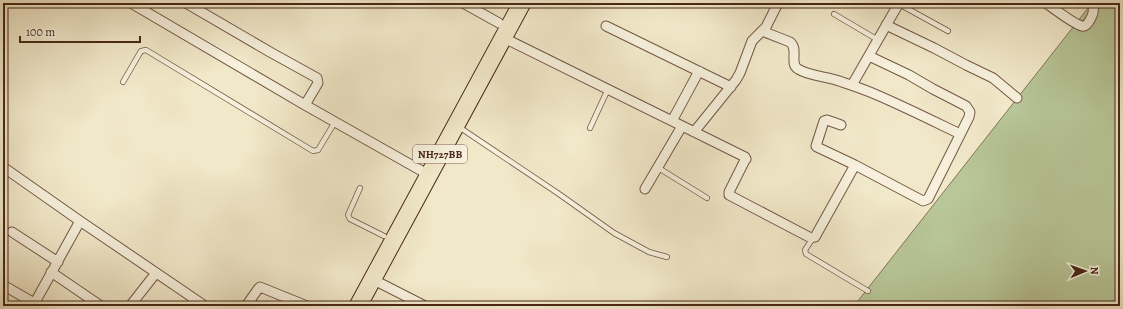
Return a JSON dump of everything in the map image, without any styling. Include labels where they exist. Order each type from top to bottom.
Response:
[{"type":"highway","name":"NH727BB","points":[[346,306],[384,236],[424,172],[456,125],[501,30],[510,3]]},
{"type":"highway","name":"NH727BB","points":[[358,306],[424,172],[501,30],[522,3]]},
{"type":"street","points":[[131,3],[305,105],[424,172]]},
{"type":"street","points":[[186,3],[317,78],[318,83],[305,105]]},
{"type":"street","points":[[463,3],[501,30],[608,89],[746,158],[729,195],[811,238],[815,237],[855,165]]},
{"type":"street","points":[[852,85],[899,3]]},
{"type":"street","points":[[1046,3],[1076,24],[1083,26],[1089,22],[1093,14],[1094,8],[1092,3]]},
{"type":"street","points":[[694,132],[740,73],[752,41],[770,20],[774,4]]},
{"type":"street","points":[[886,25],[993,78],[1018,98]]},
{"type":"street","points":[[606,26],[731,86]]},
{"type":"street","points":[[762,30],[793,44],[794,65],[796,68],[876,94],[960,134]]},
{"type":"street","points":[[841,125],[826,120],[816,146],[923,201],[928,199],[969,117],[970,112],[966,106],[909,75],[868,56]]},
{"type":"street","points":[[672,121],[700,71]]},
{"type":"street","points":[[644,189],[682,126]]},
{"type":"street","points":[[3,167],[205,306]]},
{"type":"street","points":[[3,285],[34,304],[80,221]]},
{"type":"street","points":[[12,232],[58,262]]},
{"type":"street","points":[[51,272],[101,306]]},
{"type":"street","points":[[130,306],[156,273]]},
{"type":"street","points":[[372,279],[425,306]]},
{"type":"street","points":[[246,306],[260,287],[307,306]]},
{"type":"lane","points":[[899,3],[948,31]]},
{"type":"lane","points":[[834,14],[878,40]]},
{"type":"lane","points":[[123,82],[141,51],[146,50],[313,151],[318,150],[335,122]]},
{"type":"lane","points":[[590,128],[608,89]]},
{"type":"lane","points":[[456,125],[614,232],[649,252],[667,257]]},
{"type":"lane","points":[[658,168],[707,198]]},
{"type":"lane","points":[[360,188],[348,217],[384,236]]},
{"type":"lane","points":[[813,238],[805,250],[806,254],[868,291]]},
{"type":"green space","points":[[1092,3],[1120,3],[1120,306],[854,306]]}]
